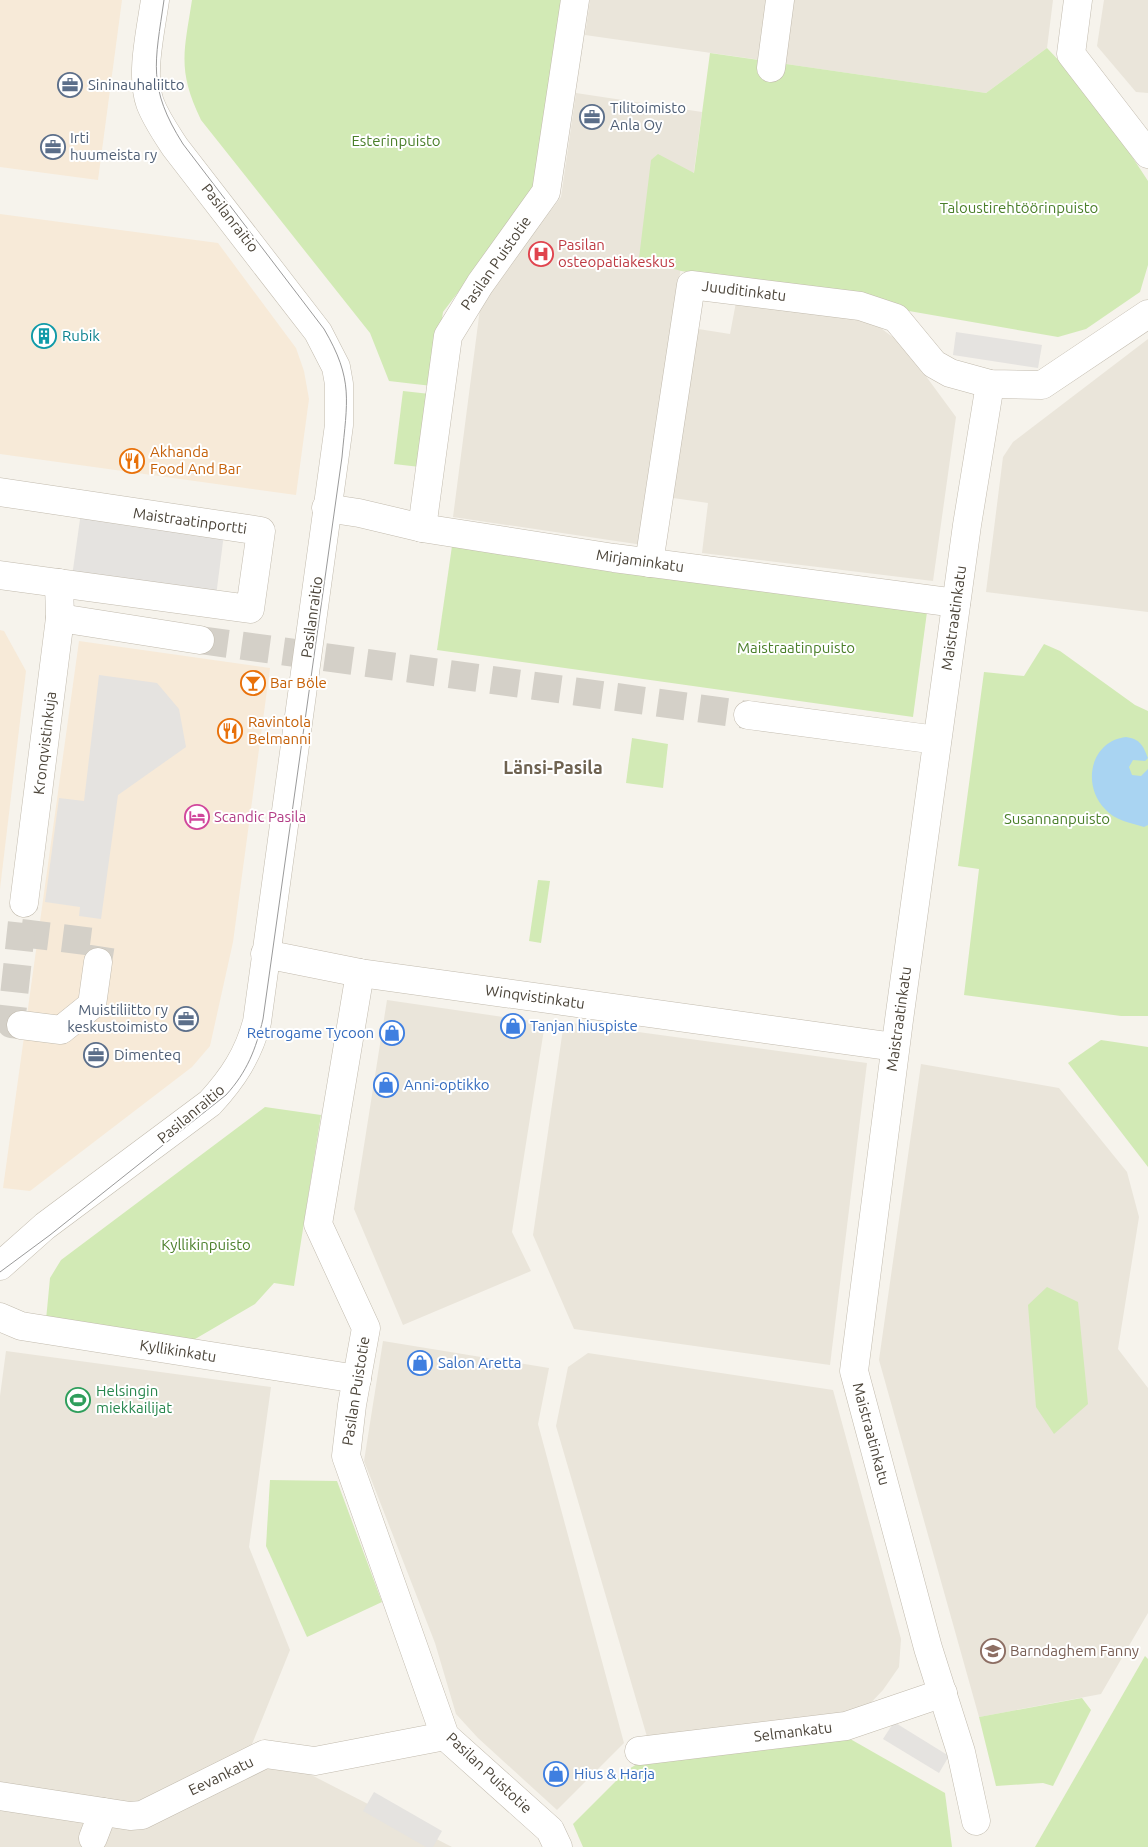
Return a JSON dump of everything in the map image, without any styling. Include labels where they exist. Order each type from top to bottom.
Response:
[{"type":"street","name":"Pasilanraitio","points":[[0,1266],[45,1226],[210,1103],[229,1082],[251,1044],[257,1022],[340,402],[336,367],[318,332],[175,147],[150,102],[147,81],[149,36],[155,0]]},
{"type":"street","name":"Pasilan Puistotie","points":[[422,528],[448,336],[480,284],[546,192],[575,0]]},
{"type":"street","points":[[771,68],[780,0]]},
{"type":"street","points":[[1078,0],[1070,54],[1148,154]]},
{"type":"street","name":"Juuditinkatu","points":[[649,563],[691,285],[860,306],[883,313],[896,318],[934,364],[950,373],[990,384]]},
{"type":"street","points":[[990,384],[1042,385],[1148,314]]},
{"type":"street","name":"Maistraatinkatu","points":[[976,1821],[962,1752],[928,1648],[854,1371],[937,740],[990,384]]},
{"type":"street","name":"Maistraatinportti","points":[[0,492],[261,531],[250,609],[0,575]]},
{"type":"street","name":"Mirjaminkatu","points":[[326,508],[359,513],[422,528],[649,563],[956,603]]},
{"type":"street","name":"Kronqvistinkuja","points":[[24,903],[60,618],[60,583]]},
{"type":"street","points":[[60,618],[200,640]]},
{"type":"street","points":[[748,715],[937,740]]},
{"type":"street","name":"Winqvistinkatu","points":[[266,954],[360,973],[895,1048]]},
{"type":"street","points":[[21,1025],[61,1030],[92,1004],[98,962]]},
{"type":"street","name":"Pasilan Puistotie","points":[[360,973],[318,1224],[366,1328],[346,1456],[445,1736],[550,1830],[558,1847]]},
{"type":"street","name":"Kyllikinkatu","points":[[0,1317],[29,1328],[357,1379]]},
{"type":"street","name":"Selmankatu","points":[[639,1752],[846,1726],[943,1693]]},
{"type":"street","name":"Eevankatu","points":[[0,1796],[130,1816],[142,1815],[265,1754],[315,1761],[445,1736]]},
{"type":"street","points":[[93,1838],[103,1812]]},
{"type":"shaded area","points":[[0,0],[122,0],[98,180],[0,167]]},
{"type":"shaded area","points":[[590,0],[776,0],[768,61],[585,35]]},
{"type":"shaded area","points":[[787,0],[1053,0],[1047,48],[986,93],[779,63]]},
{"type":"shaded area","points":[[1104,0],[1148,0],[1148,93],[1136,92],[1097,46]]},
{"type":"shaded area","points":[[576,93],[702,112],[643,545],[453,517],[481,301],[561,197]]},
{"type":"shaded area","points":[[0,214],[218,243],[296,348],[304,371],[309,399],[296,495],[0,454]]},
{"type":"shaded area","points":[[737,297],[869,319],[903,345],[956,417],[933,581],[702,553],[708,503],[666,497],[692,328],[730,334]]},
{"type":"shaded area","points":[[956,332],[1042,345],[1038,368],[953,355]]},
{"type":"shaded area","points":[[1148,339],[1148,612],[986,592],[1003,457],[1013,442]]},
{"type":"shaded area","points":[[82,505],[225,526],[215,604],[71,584]]},
{"type":"shaded area","points":[[0,630],[4,631],[26,671],[0,889]]},
{"type":"shaded area","points":[[79,641],[270,668],[233,942],[210,1046],[192,1067],[30,1191],[3,1188]]},
{"type":"shaded area","points":[[99,675],[157,683],[179,709],[186,747],[118,795],[101,919],[79,916],[80,907],[45,902],[59,798],[84,801]]},
{"type":"shaded area","points":[[387,1000],[545,1023],[512,1232],[531,1271],[403,1325],[354,1209]]},
{"type":"shaded area","points":[[564,1022],[867,1063],[830,1365],[574,1329],[533,1235]]},
{"type":"shaded area","points":[[921,1064],[1059,1088],[1127,1172],[1139,1217],[1118,1349],[1148,1388],[1148,1613],[1101,1694],[979,1717],[879,1360]]},
{"type":"shaded area","points":[[383,1341],[549,1368],[538,1424],[624,1743],[557,1810],[478,1738],[456,1714],[435,1643],[364,1461]]},
{"type":"shaded area","points":[[6,1351],[271,1387],[249,1547],[290,1650],[248,1754],[137,1810],[0,1789],[0,1396]]},
{"type":"shaded area","points":[[588,1353],[833,1390],[901,1639],[899,1667],[883,1690],[864,1710],[648,1740],[556,1426],[568,1367]]},
{"type":"shaded area","points":[[894,1722],[949,1756],[939,1773],[883,1739]]},
{"type":"shaded area","points":[[282,1760],[452,1847],[0,1847],[0,1804],[145,1827]]},
{"type":"shaded area","points":[[374,1792],[442,1831],[433,1847],[426,1847],[363,1811]]},
{"type":"green space","name":"Esterinpuisto","points":[[192,0],[562,0],[536,190],[443,312],[432,386],[389,381],[370,333],[201,120],[188,87],[184,61]]},
{"type":"green space","name":"Taloustirehtöörinpuisto","points":[[1047,48],[1065,67],[1129,152],[1148,181],[1148,265],[1140,292],[1086,329],[1058,337],[909,311],[865,299],[681,271],[639,258],[651,160],[658,154],[694,173],[710,53],[986,93]]},
{"type":"green space","points":[[403,391],[430,394],[420,467],[394,464]]},
{"type":"green space","name":"Maistraatinpuisto","points":[[452,546],[927,612],[913,717],[437,650]]},
{"type":"green space","name":"Susannanpuisto","points":[[1044,644],[1060,651],[1135,705],[1148,711],[1148,1016],[1121,1016],[964,995],[979,869],[958,866],[984,672],[1024,676]]},
{"type":"green space","points":[[632,738],[668,744],[663,788],[626,783]]},
{"type":"green space","points":[[538,880],[550,881],[541,943],[529,941]]},
{"type":"green space","points":[[1101,1040],[1148,1047],[1148,1167],[1068,1063]]},
{"type":"green space","name":"Kyllikinpuisto","points":[[265,1107],[321,1115],[294,1286],[274,1283],[255,1304],[190,1342],[46,1320],[50,1278],[61,1260]]},
{"type":"green space","points":[[1047,1287],[1078,1302],[1088,1404],[1054,1434],[1036,1407],[1028,1305]]},
{"type":"green space","points":[[270,1480],[337,1481],[382,1602],[307,1637],[266,1546]]},
{"type":"green space","points":[[1145,1656],[1148,1659],[1148,1847],[1035,1847]]},
{"type":"green space","points":[[1082,1698],[1091,1710],[1053,1786],[1043,1783],[996,1786],[979,1717]]},
{"type":"green space","points":[[845,1736],[945,1793],[952,1847],[583,1847],[573,1824],[627,1770],[639,1763]]},
{"type":"water","points":[[1126,737],[1135,739],[1140,743],[1148,758],[1145,761],[1133,760],[1129,767],[1132,775],[1141,776],[1148,769],[1148,825],[1144,827],[1123,821],[1109,813],[1098,799],[1093,788],[1093,765],[1098,755],[1105,746],[1114,740]]},
{"type":"tunnel","points":[[200,640],[748,715]]},
{"type":"tunnel","points":[[21,1025],[11,1024],[24,903]]},
{"type":"tunnel","points":[[21,933],[101,943],[98,962]]},
{"type":"tram line","points":[[0,1272],[50,1235],[226,1095],[240,1078],[254,1050],[263,1019],[342,457],[346,421],[346,391],[344,377],[334,347],[324,329],[183,144],[171,124],[159,90],[157,74],[158,41],[164,0]]},
{"type":"place","name":"Sininauhaliitto","points":[[70,85]]},
{"type":"place","name":"Tilitoimisto Anla Oy","points":[[592,117]]},
{"type":"place","name":"Irti huumeista ry","points":[[53,147]]},
{"type":"place","name":"Pasilan osteopatiakeskus","points":[[541,254]]},
{"type":"place","name":"Rubik","points":[[44,336]]},
{"type":"place","name":"Akhanda Food And Bar","points":[[132,461]]},
{"type":"place","name":"Bar Böle","points":[[253,683]]},
{"type":"place","name":"Ravintola Belmanni","points":[[230,731]]},
{"type":"place","name":"Scandic Pasila","points":[[197,817]]},
{"type":"place","name":"Muistiliitto ry keskustoimisto","points":[[186,1019]]},
{"type":"place","name":"Tanjan hiuspiste","points":[[513,1026]]},
{"type":"place","name":"Retrogame Tycoon","points":[[392,1033]]},
{"type":"place","name":"Dimenteq","points":[[96,1055]]},
{"type":"place","name":"Anni-optikko","points":[[386,1085]]},
{"type":"place","name":"Salon Aretta","points":[[420,1363]]},
{"type":"place","name":"Helsingin miekkailijat","points":[[78,1400]]},
{"type":"place","name":"Barndaghem Fanny","points":[[993,1651]]},
{"type":"place","name":"Hius & Harja","points":[[556,1774]]},
{"type":"district","name":"Länsi-Pasila","points":[[553,768]]}]
